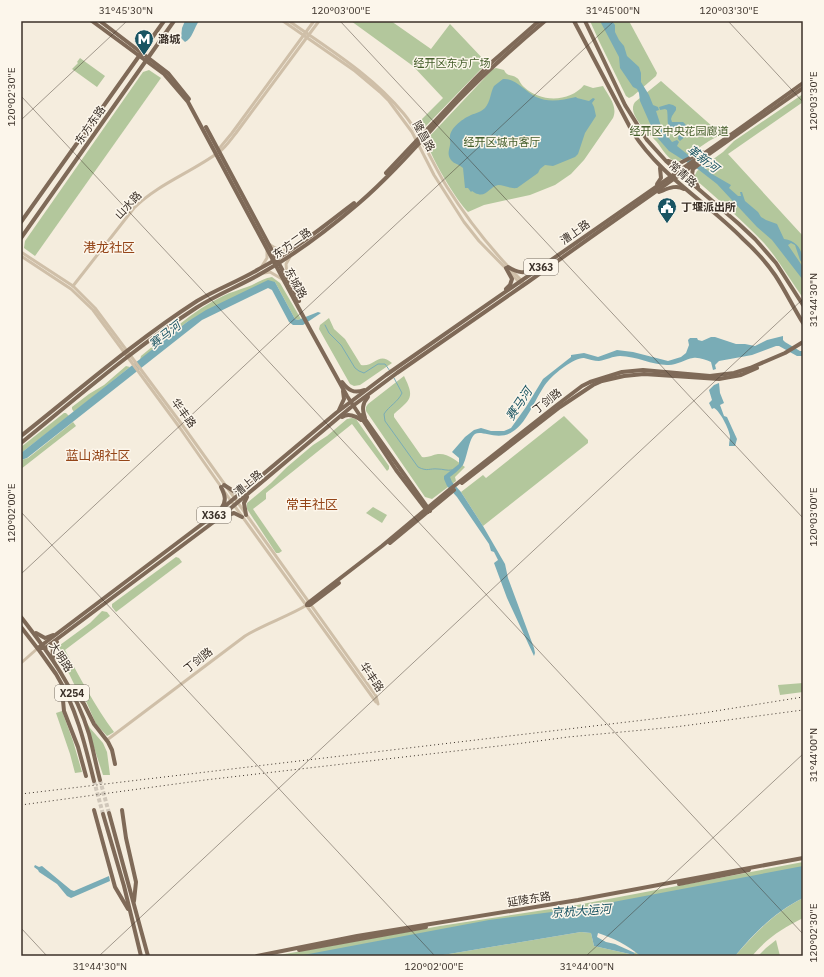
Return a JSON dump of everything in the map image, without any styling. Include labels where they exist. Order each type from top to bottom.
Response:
[{"type":"main road","name":"东城路","points":[[92,21],[140,53]]},
{"type":"main road","name":"东城路","points":[[100,21],[147,59],[168,73],[192,102],[308,323],[342,384],[396,470],[428,510]]},
{"type":"main road","name":"东方东路","points":[[21,222],[164,21]]},
{"type":"main road","name":"东方东路","points":[[21,238],[174,21]]},
{"type":"main road","name":"东方二路","points":[[21,436],[198,300],[223,286],[259,272],[295,251],[358,204],[387,176],[492,62],[539,21]]},
{"type":"main road","name":"东方二路","points":[[276,262],[362,197],[495,64],[544,21]]},
{"type":"main road","name":"常青路","points":[[574,21],[640,144],[654,161],[672,178],[734,230],[756,252],[776,276],[803,323]]},
{"type":"main road","name":"常青路","points":[[585,21],[630,114],[647,140],[659,155],[739,224],[767,253],[776,263],[803,305]]},
{"type":"main road","points":[[131,66],[139,71]]},
{"type":"main road","name":"X363","points":[[679,173],[803,83]]},
{"type":"main road","name":"X363","points":[[697,160],[711,154],[803,88]]},
{"type":"main road","points":[[659,155],[673,163],[689,166],[697,160]]},
{"type":"main road","points":[[652,189],[661,178],[660,168],[654,161]]},
{"type":"main road","points":[[689,166],[693,180],[700,191]]},
{"type":"main road","name":"漕上路","points":[[44,647],[63,635],[219,518],[333,423],[353,403],[386,375],[396,371],[435,346],[525,285],[600,230],[653,194],[679,173]]},
{"type":"main road","name":"漕上路","points":[[44,647],[69,625],[233,500],[336,413],[372,393],[396,371],[496,298],[652,189],[672,178]]},
{"type":"main road","points":[[653,194],[671,187],[676,187],[681,188],[695,196]]},
{"type":"main road","points":[[507,267],[519,273],[524,273],[551,260]]},
{"type":"main road","points":[[496,298],[510,285],[512,279],[507,267]]},
{"type":"main road","name":"丁剑路","points":[[308,604],[582,386],[601,377],[622,372],[643,370],[718,376],[734,373],[787,353],[803,344]]},
{"type":"main road","name":"东方二路","points":[[21,443],[128,354]]},
{"type":"main road","points":[[342,384],[356,392],[376,383]]},
{"type":"main road","points":[[336,413],[341,407],[344,398],[342,384]]},
{"type":"main road","points":[[364,421],[362,410],[363,405],[372,393]]},
{"type":"main road","points":[[333,423],[345,415],[357,417],[364,421]]},
{"type":"main road","points":[[223,486],[235,492],[240,491],[253,483]]},
{"type":"main road","points":[[218,512],[225,501],[226,496],[223,486]]},
{"type":"main road","points":[[219,518],[234,513],[244,516],[244,503],[249,494]]},
{"type":"main road","name":"大明路","points":[[21,617],[59,668],[65,679],[89,734],[100,780]]},
{"type":"main road","points":[[28,626],[37,634],[45,638],[69,625]]},
{"type":"main road","name":"大明路","points":[[21,627],[38,648],[56,675],[72,706],[83,735],[94,781]]},
{"type":"main road","points":[[59,668],[52,654],[52,649],[63,635]]},
{"type":"main road","points":[[38,648],[44,647]]},
{"type":"main road","points":[[65,679],[84,704],[94,724],[107,740],[112,750],[115,764]]},
{"type":"main road","points":[[62,686],[64,711],[78,747],[86,776]]},
{"type":"main road","points":[[94,810],[115,887],[130,913]]},
{"type":"main road","points":[[122,810],[126,838],[136,882],[134,903]]},
{"type":"main road","points":[[109,813],[148,956]]},
{"type":"main road","points":[[103,814],[141,956]]},
{"type":"main road","name":"延陵东路","points":[[257,956],[372,934],[606,896],[803,860]]},
{"type":"main road","name":"延陵东路","points":[[269,956],[440,924],[606,898],[803,860]]},
{"type":"street","name":"隆昌路","points":[[283,21],[356,69],[381,88],[405,114],[419,140],[434,175],[464,222],[480,241],[525,285]]},
{"type":"street","name":"隆昌路","points":[[289,21],[380,92],[402,117],[419,140]]},
{"type":"street","name":"山水路","points":[[72,287],[134,208],[144,198],[218,152],[236,133],[306,35],[314,21]]},
{"type":"street","name":"山水路","points":[[306,35],[319,21]]},
{"type":"street","points":[[266,244],[275,249],[281,250],[287,250],[297,246]]},
{"type":"street","points":[[266,244],[267,258],[259,272],[274,273],[286,279],[286,264],[295,251]]},
{"type":"street","name":"华丰路","points":[[21,252],[72,287],[95,308],[244,516],[376,696],[378,704],[372,698],[308,604]]},
{"type":"street","name":"华丰路","points":[[21,256],[72,287]]},
{"type":"street","name":"丁剑路","points":[[107,740],[245,636],[259,628],[290,615],[308,604]]},
{"type":"street","points":[[21,663],[38,648]]},
{"type":"green space","name":"经开区东方广场","points":[[351,21],[391,21],[431,49],[450,24],[485,61],[485,65],[425,127],[420,129],[417,125],[418,123],[443,98],[413,66]]},
{"type":"green space","name":"经开区中央花园廊道","points":[[590,21],[629,21],[657,73],[656,76],[633,96],[629,98],[626,96]]},
{"type":"green space","points":[[80,58],[105,76],[97,87],[72,69],[78,63],[77,62]]},
{"type":"green space","name":"经开区城市客厅","points":[[496,68],[504,70],[508,75],[517,78],[523,86],[531,92],[547,98],[571,95],[584,85],[593,88],[603,86],[614,106],[614,114],[613,118],[584,160],[571,174],[555,185],[530,195],[484,205],[468,212],[443,177],[428,145],[427,139],[493,69]]},
{"type":"green space","points":[[149,70],[161,78],[35,256],[24,248],[25,241],[143,72]]},
{"type":"green space","name":"经开区中央花园廊道","points":[[661,81],[713,127],[720,127],[722,134],[678,162],[671,159],[666,154],[636,118],[634,112],[633,107],[635,102]]},
{"type":"green space","name":"经开区中央花园廊道","points":[[803,94],[803,102],[728,154],[803,236],[803,298],[780,263],[764,243],[694,177],[697,171],[723,152],[734,141]]},
{"type":"green space","points":[[272,277],[280,283],[301,319],[295,319],[275,282],[187,322],[140,360],[141,356],[180,323],[212,302]]},
{"type":"green space","points":[[329,318],[334,329],[345,339],[361,365],[370,364],[380,359],[387,360],[392,363],[360,385],[354,386],[350,384],[319,329],[320,325]]},
{"type":"green space","points":[[126,366],[130,367],[74,412],[72,407],[104,385]]},
{"type":"green space","points":[[404,376],[409,389],[410,398],[394,414],[394,417],[422,457],[442,454],[452,458],[465,467],[455,477],[456,481],[432,499],[425,497],[366,411],[368,404]]},
{"type":"green space","points":[[64,413],[69,416],[21,453],[21,447]]},
{"type":"green space","points":[[564,416],[588,440],[588,443],[483,526],[461,492],[483,475],[486,478]]},
{"type":"green space","points":[[347,419],[356,419],[389,466],[389,469],[387,471],[352,424],[266,493],[266,499],[253,509],[282,551],[276,553],[247,509],[247,503],[313,445],[327,436]]},
{"type":"green space","points":[[73,422],[76,426],[21,469],[21,460],[28,458]]},
{"type":"green space","points":[[373,507],[387,515],[382,523],[366,513]]},
{"type":"green space","points":[[176,557],[182,562],[116,612],[112,607],[112,604]]},
{"type":"green space","points":[[102,611],[107,612],[110,616],[65,650],[94,702],[114,732],[107,736],[96,724],[86,701],[75,686],[58,651],[60,645],[90,623]]},
{"type":"green space","points":[[803,683],[803,692],[780,695],[778,685]]},
{"type":"green space","points":[[62,711],[82,772],[75,773],[56,713]]},
{"type":"green space","points":[[85,720],[103,743],[107,752],[110,775],[103,775]]},
{"type":"green space","points":[[803,862],[803,868],[633,900],[301,956],[274,956],[440,926],[577,905]]},
{"type":"green space","points":[[803,898],[803,918],[776,934],[763,944],[752,956],[735,956],[750,939],[774,917]]},
{"type":"green space","points":[[581,932],[591,933],[594,946],[634,955],[635,952],[640,956],[437,956]]},
{"type":"green space","points":[[776,940],[780,956],[758,956],[766,948]]},
{"type":"water","points":[[185,21],[199,21],[191,36],[185,42],[181,38],[182,28]]},
{"type":"water","points":[[600,21],[612,21],[615,25],[615,32],[624,46],[627,56],[639,67],[641,82],[653,105],[658,107],[659,110],[656,111],[662,129],[672,142],[677,140],[679,142],[677,146],[712,174],[731,185],[729,188],[738,196],[741,196],[740,192],[742,192],[745,201],[758,212],[761,217],[777,224],[784,239],[793,242],[799,247],[803,264],[800,260],[795,245],[791,243],[788,245],[803,267],[803,280],[772,240],[757,227],[717,184],[699,170],[669,151],[655,135],[640,101],[639,93],[620,68],[619,57]]},
{"type":"water","name":"经开区城市客厅","points":[[503,79],[508,79],[516,83],[541,99],[561,100],[576,97],[589,101],[593,98],[595,99],[592,103],[596,116],[585,133],[578,154],[575,157],[553,166],[545,165],[538,173],[517,188],[498,185],[481,195],[472,191],[471,192],[468,188],[465,188],[463,168],[451,160],[449,156],[450,136],[455,126],[468,116],[485,108],[494,86]]},
{"type":"water","points":[[669,104],[676,107],[671,119],[672,122],[683,122],[687,127],[685,137],[680,141],[678,139],[679,132],[671,128],[668,124],[667,110],[660,110],[659,107]]},
{"type":"water","points":[[268,280],[275,282],[295,319],[298,320],[318,312],[321,313],[303,325],[293,325],[289,322],[272,290],[268,288],[202,320],[27,458],[21,460],[21,453],[187,322],[206,310]]},
{"type":"water","points":[[783,336],[783,340],[785,342],[800,351],[803,351],[803,356],[797,356],[779,346],[776,346],[752,355],[719,361],[715,365],[716,369],[713,370],[711,362],[698,358],[693,358],[670,365],[661,365],[626,356],[617,356],[599,361],[580,358],[565,366],[549,380],[544,386],[528,415],[512,432],[501,436],[478,433],[473,436],[463,465],[450,477],[483,526],[505,564],[508,578],[534,648],[534,656],[507,598],[494,563],[498,560],[494,552],[491,551],[489,544],[457,497],[447,486],[444,479],[444,476],[459,464],[459,458],[452,452],[465,437],[474,430],[481,428],[491,431],[504,431],[511,428],[543,379],[571,357],[571,355],[584,353],[598,357],[617,350],[633,352],[668,361],[681,357],[686,353],[689,345],[688,340],[690,338],[697,338],[698,340],[702,341],[715,337],[736,344],[755,346],[767,340]]},
{"type":"water","points":[[719,383],[720,393],[724,403],[720,405],[724,416],[727,417],[737,439],[735,446],[729,446],[730,436],[726,425],[719,413],[714,408],[712,409],[709,403],[712,400],[709,390],[714,385]]},
{"type":"water","points":[[35,865],[39,867],[42,866],[74,891],[109,876],[110,881],[71,898],[67,896],[57,884],[39,872],[34,867]]},
{"type":"water","name":"京杭大运河","points":[[803,866],[803,898],[774,916],[735,956],[640,956],[620,942],[598,933],[597,937],[606,942],[615,944],[635,953],[634,955],[594,946],[591,933],[581,932],[437,956],[298,956],[489,920],[576,909]]},
{"type":"waterway","name":"赛马河","points":[[325,325],[329,333],[341,345],[355,368],[359,371],[364,373],[378,364],[385,364],[390,371]]},
{"type":"waterway","name":"赛马河","points":[[394,378],[402,393],[384,414],[385,421],[418,467],[426,470],[452,470]]},
{"type":"tunnel","points":[[100,780],[109,813]]},
{"type":"tunnel","points":[[94,781],[103,814]]},
{"type":"railway","points":[[21,794],[703,713],[803,697]]},
{"type":"railway","points":[[21,805],[205,780],[568,737],[675,727],[803,710]]},
{"type":"place","name":"潞城","points":[[144,56]]},
{"type":"place","name":"丁堰派出所","points":[[667,224]]},
{"type":"district","name":"港龙社区","points":[[109,247]]},
{"type":"district","name":"蓝山湖社区","points":[[98,455]]},
{"type":"district","name":"常丰社区","points":[[312,504]]},
{"type":"water label","name":"革新河","points":[[703,159]]}]
